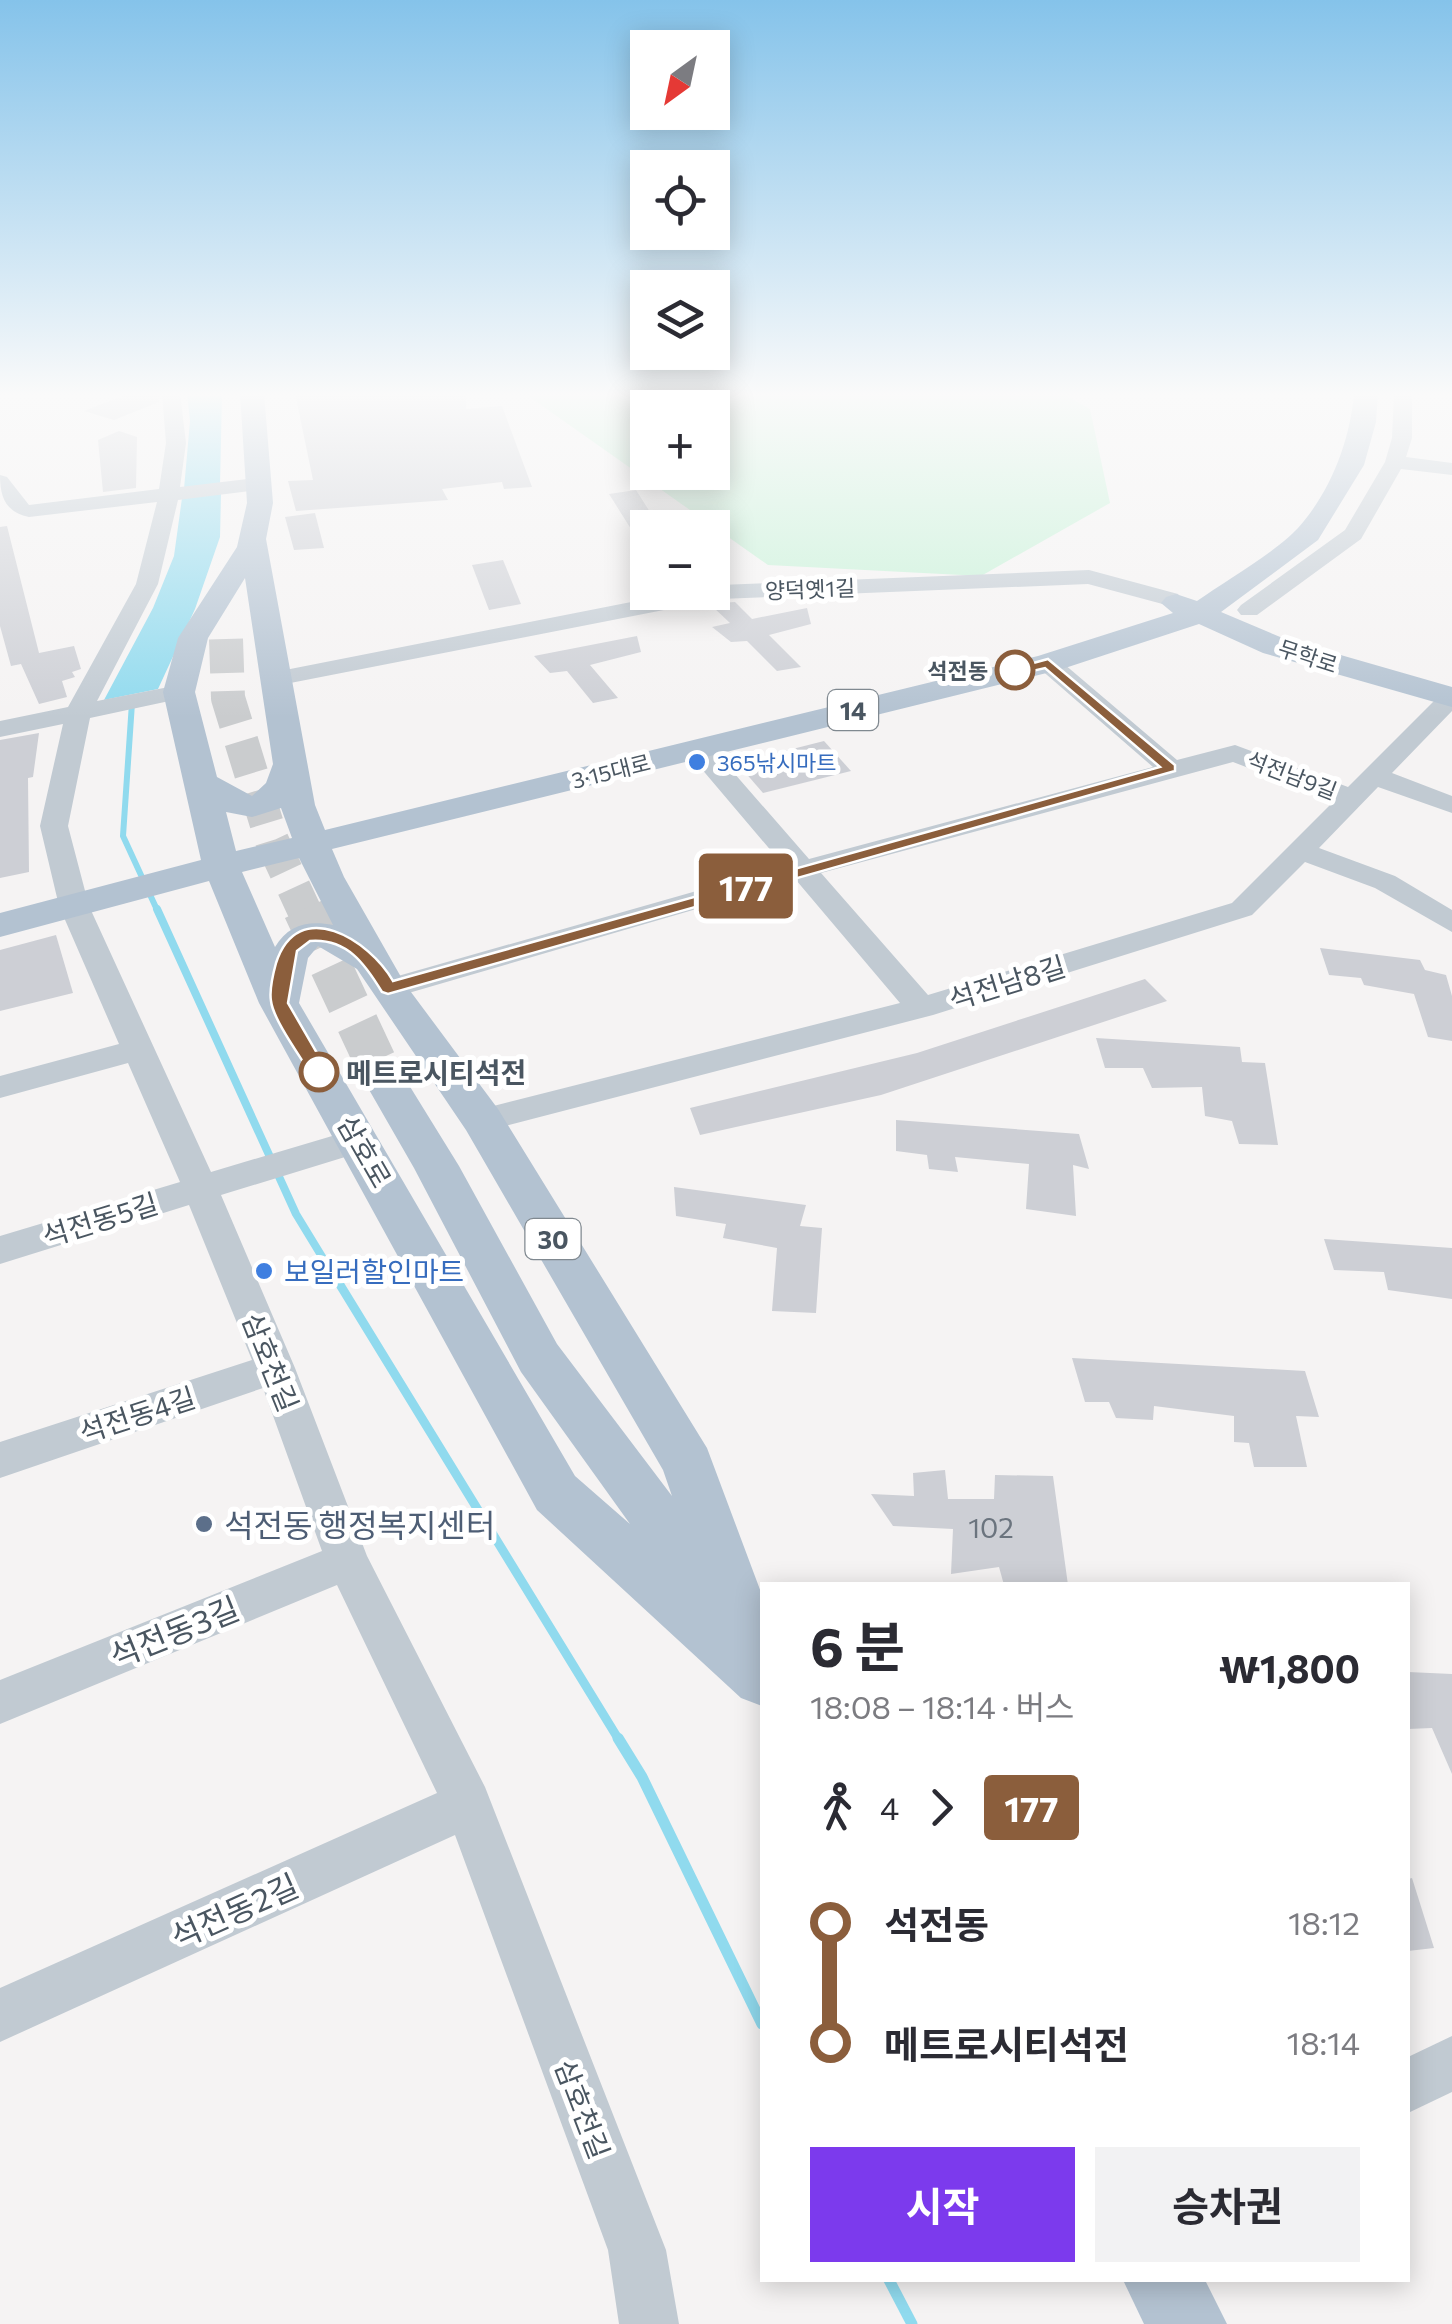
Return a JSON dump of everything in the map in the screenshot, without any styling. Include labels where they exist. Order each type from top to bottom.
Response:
[{"type":"main road","name":"삼호로","points":[[226,639],[254,542],[260,501]]},
{"type":"main road","name":"3·15대로","points":[[308,834],[1206,602],[1295,501]]},
{"type":"main road","name":"3·15대로","points":[[209,857],[698,748],[1048,663],[1206,602],[1308,534],[1328,501]]},
{"type":"main road","name":"삼호로","points":[[254,542],[290,765],[308,834],[325,877],[381,975],[482,1120],[688,1464],[760,1671]]},
{"type":"main road","name":"삼호로","points":[[254,542],[193,638],[170,694],[199,780],[209,857],[348,1143],[556,1493],[760,1675]]},
{"type":"main road","name":"무학로","points":[[1206,602],[1296,630],[1452,670]]},
{"type":"main road","name":"무학로","points":[[1206,602],[1274,646],[1452,697]]},
{"type":"main road","points":[[199,780],[222,800],[241,806],[272,802],[283,790],[290,765]]},
{"type":"main road","name":"14","points":[[0,924],[76,890],[209,857]]},
{"type":"main road","name":"14","points":[[0,894],[76,890]]},
{"type":"main road","points":[[279,1003],[289,949],[305,936],[326,934],[345,940],[381,975]]},
{"type":"main road","name":"삼호로","points":[[380,1074],[436,1166],[539,1358],[618,1461],[760,1674]]},
{"type":"main road","points":[[1162,2282],[1188,2324]]},
{"type":"street","points":[[16,501],[29,511],[110,501]]},
{"type":"street","name":"삼호천길","points":[[172,501],[147,584],[85,711],[54,826],[136,1050],[209,1185],[347,1561],[468,1804],[637,2250],[649,2324]]},
{"type":"street","points":[[1206,602],[1353,534],[1372,501]]},
{"type":"street","name":"양덕옛1길","points":[[275,679],[720,592],[1090,577],[1206,602]]},
{"type":"street","points":[[1048,663],[1170,768]]},
{"type":"street","points":[[0,729],[170,694]]},
{"type":"street","name":"석전남8길","points":[[482,1120],[922,1008],[1242,908],[1452,697]]},
{"type":"street","points":[[698,748],[922,1008]]},
{"type":"street","name":"석전남9길","points":[[381,975],[800,870],[1235,753],[1364,788],[1452,805]]},
{"type":"street","points":[[1298,850],[1385,882],[1452,923]]},
{"type":"street","points":[[0,1087],[136,1050]]},
{"type":"street","name":"석전동5길","points":[[0,1250],[348,1143]]},
{"type":"street","name":"석전동4길","points":[[0,1460],[275,1368]]},
{"type":"street","name":"석전동3길","points":[[0,1702],[347,1561]]},
{"type":"street","name":"석전동2길","points":[[0,2015],[468,1804]]},
{"type":"street","points":[[1410,2085],[1452,2062]]},
{"type":"green space","points":[[678,501],[1110,501],[981,576],[768,565],[730,538],[730,510],[690,510]]},
{"type":"water","points":[[182,501],[221,501],[220,537],[195,609],[158,689],[104,700],[153,608],[174,556]]},
{"type":"building","points":[[293,501],[428,501],[296,511]]},
{"type":"building","points":[[614,501],[643,501],[649,510],[630,510],[630,527]]},
{"type":"building","points":[[315,513],[324,548],[294,550],[285,517]]},
{"type":"building","points":[[7,526],[39,653],[74,646],[81,669],[72,672],[75,677],[62,681],[67,697],[39,704],[21,664],[11,666],[0,626],[0,527]]},
{"type":"building","points":[[503,560],[521,604],[489,610],[472,565]]},
{"type":"building","points":[[730,602],[735,602],[752,619],[807,608],[811,624],[769,635],[801,667],[777,671],[747,641],[731,642],[712,627],[730,623],[716,610],[730,610]]},
{"type":"building","points":[[637,636],[641,652],[590,665],[618,698],[593,703],[567,671],[550,673],[534,656]]},
{"type":"building","points":[[39,733],[33,777],[28,778],[29,872],[0,878],[0,740]]},
{"type":"building","points":[[824,741],[851,771],[763,793],[737,763]]},
{"type":"building","points":[[56,935],[73,993],[0,1011],[0,950]]},
{"type":"building","points":[[1320,948],[1420,960],[1425,970],[1446,975],[1452,996],[1452,1041],[1428,1037],[1414,994],[1364,985],[1361,978],[1329,975]]},
{"type":"building","points":[[1145,979],[1167,1001],[881,1095],[700,1135],[690,1108],[917,1053]]},
{"type":"building","points":[[1096,1038],[1240,1047],[1242,1062],[1265,1063],[1278,1145],[1239,1144],[1232,1121],[1205,1116],[1202,1087],[1152,1088],[1143,1068],[1105,1068]]},
{"type":"building","points":[[896,1120],[1079,1134],[1089,1169],[1073,1165],[1076,1216],[1026,1209],[1029,1164],[955,1157],[958,1172],[929,1169],[927,1155],[896,1151]]},
{"type":"building","points":[[674,1187],[806,1205],[800,1226],[822,1228],[816,1313],[772,1311],[777,1248],[723,1238],[726,1224],[676,1216]]},
{"type":"building","points":[[1324,1239],[1452,1248],[1452,1299],[1388,1290],[1384,1272],[1334,1270]]},
{"type":"building","points":[[1072,1358],[1305,1371],[1319,1417],[1296,1416],[1307,1467],[1254,1467],[1249,1443],[1234,1442],[1234,1416],[1154,1406],[1153,1420],[1116,1418],[1109,1402],[1085,1402]]},
{"type":"building","points":[[945,1470],[948,1499],[994,1499],[995,1475],[1053,1476],[1068,1582],[1003,1582],[999,1567],[951,1574],[953,1529],[893,1526],[871,1494],[914,1496],[913,1473]]},
{"type":"building","points":[[1410,1672],[1452,1674],[1452,1774],[1432,1728],[1410,1729]]},
{"type":"building","points":[[1412,1878],[1434,1948],[1410,1951]]},
{"type":"waterway","points":[[132,703],[123,836],[158,912]]},
{"type":"waterway","points":[[157,909],[296,1214],[335,1278]]},
{"type":"waterway","points":[[334,1275],[619,1740]]},
{"type":"waterway","points":[[618,1738],[642,1777],[760,2020]]},
{"type":"waterway","points":[[890,2282],[912,2324]]},
{"type":"tunnel","points":[[226,639],[228,698],[272,841],[305,912]]},
{"type":"tunnel","points":[[304,909],[381,1074]]},
{"type":"bus line","name":"177","points":[[319,1072],[279,1003],[289,949],[305,936],[326,934],[345,940],[373,962],[388,988],[1170,768],[1048,663],[1015,670]]},
{"type":"place","name":"석전동","points":[[1015,670]]},
{"type":"place","name":"365낚시마트","points":[[697,762]]},
{"type":"place","name":"메트로시티석전","points":[[319,1072]]},
{"type":"place","name":"보일러할인마트","points":[[264,1271]]},
{"type":"place","name":"석전동 행정복지센터","points":[[204,1524]]}]
